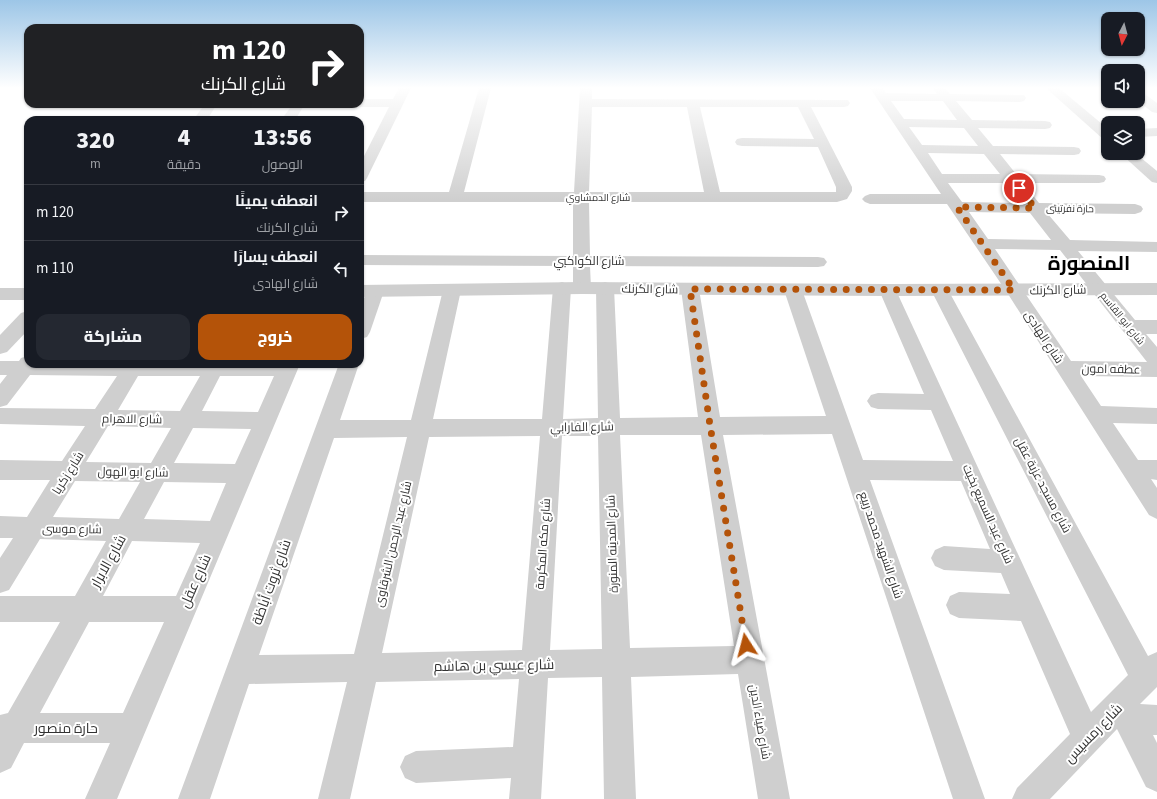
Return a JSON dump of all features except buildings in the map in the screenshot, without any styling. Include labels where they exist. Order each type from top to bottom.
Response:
[{"type":"street","points":[[364,170],[386,125]]},
{"type":"street","points":[[455,197],[475,125]]},
{"type":"street","points":[[583,288],[581,197],[585,125]]},
{"type":"street","points":[[698,125],[713,197]]},
{"type":"street","points":[[742,142],[822,143],[814,125]]},
{"type":"street","name":"شارع الهادى","points":[[901,125],[1014,290],[1157,508]]},
{"type":"street","name":"شارع ابو القاسم","points":[[969,125],[1157,361]]},
{"type":"street","points":[[1145,133],[1157,132]]},
{"type":"street","name":"شارع الدمشاوي","points":[[364,197],[842,196],[844,187],[822,143]]},
{"type":"street","points":[[917,149],[1074,151]]},
{"type":"street","points":[[1138,160],[1151,169],[1157,179]]},
{"type":"street","points":[[937,178],[1099,179]]},
{"type":"street","name":"حارة نفرتيتى","points":[[870,198],[1035,208],[1135,209]]},
{"type":"street","points":[[982,244],[1157,248]]},
{"type":"street","name":"شارع الكواكبي","points":[[364,260],[818,262]]},
{"type":"street","name":"شارع الكرنك","points":[[367,291],[583,288],[793,290],[1157,289]]},
{"type":"street","name":"شارع المدينه المنورة","points":[[583,288],[608,427],[620,799]]},
{"type":"street","name":"شارع مكه المكرمة","points":[[525,799],[551,427],[583,288]]},
{"type":"street","name":"شارع ضياء الدين","points":[[690,289],[710,425],[774,799]]},
{"type":"street","name":"شارع عبد الرحمن الشرقاوى","points":[[334,799],[452,290]]},
{"type":"street","name":"شارع الشهيد محمد ربيع","points":[[793,290],[969,799]]},
{"type":"street","name":"شارع عبد السميع بخيت","points":[[888,290],[1087,738]]},
{"type":"street","name":"شارع مسجد عزبة عقل","points":[[940,290],[1151,673]]},
{"type":"street","points":[[364,309],[367,291]]},
{"type":"street","points":[[0,294],[24,294]]},
{"type":"street","points":[[0,347],[24,325]]},
{"type":"street","points":[[1130,327],[1157,327]]},
{"type":"street","points":[[0,368],[24,366]]},
{"type":"street","points":[[0,399],[24,368]]},
{"type":"street","name":"شارع زكريا","points":[[0,581],[133,368]]},
{"type":"street","name":"شارع الابرار","points":[[0,757],[8,728],[82,609],[215,368]]},
{"type":"street","name":"شارع عقل","points":[[101,799],[288,368]]},
{"type":"street","name":"شارع ثروت أباظة","points":[[194,799],[348,368]]},
{"type":"street","name":"عطفه امون","points":[[1065,368],[1157,370]]},
{"type":"street","points":[[878,401],[938,402]]},
{"type":"street","points":[[1095,414],[1157,416]]},
{"type":"street","name":"شارع الاهرام","points":[[0,416],[265,421]]},
{"type":"street","name":"شارع الفارابي","points":[[326,429],[839,424]]},
{"type":"street","points":[[1132,469],[1157,470]]},
{"type":"street","name":"شارع ابو الهول","points":[[0,470],[242,474]]},
{"type":"street","points":[[855,470],[969,471]]},
{"type":"street","name":"شارع موسى","points":[[0,527],[217,532]]},
{"type":"street","points":[[944,558],[1009,562]]},
{"type":"street","points":[[959,605],[1029,608]]},
{"type":"street","points":[[0,609],[183,609]]},
{"type":"street","name":"شارع عيسي بن هاشم","points":[[240,670],[749,660]]},
{"type":"street","name":"شارع رمسيس","points":[[1028,799],[1087,738],[1135,714],[1151,673]]},
{"type":"street","points":[[1135,714],[1157,776]]},
{"type":"street","name":"حارة منصور","points":[[8,728],[131,728]]},
{"type":"street","points":[[416,767],[528,762]]},
{"type":"district","name":"المنصورة","points":[[1089,263]]},
{"type":"route","points":[[746,645],[710,425],[690,289],[1014,290],[957,207],[1035,208],[1019,188]]}]
